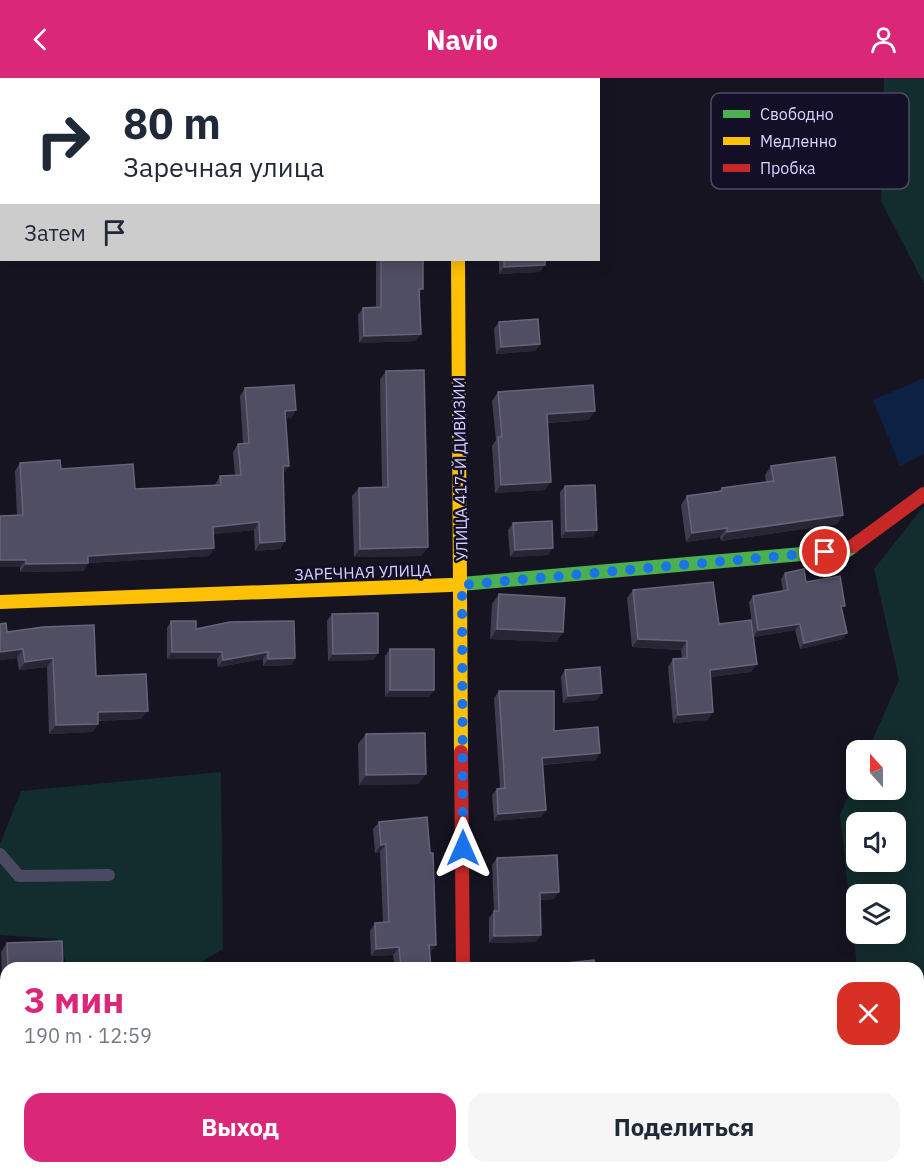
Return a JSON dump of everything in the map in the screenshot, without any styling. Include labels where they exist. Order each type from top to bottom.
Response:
[{"type":"street","name":"УЛИЦА 417-Й ДИВИЗИИ","points":[[458,261],[463,962]]},
{"type":"street","name":"ЗАРЕЧНАЯ УЛИЦА","points":[[0,602],[462,585],[848,550],[924,494]]},
{"type":"lane","points":[[0,854],[19,876],[109,875]]},
{"type":"green space","points":[[884,78],[924,78],[924,284],[881,201],[881,189],[909,189],[909,93],[884,93]]},
{"type":"green space","points":[[924,506],[924,962],[856,962],[854,944],[906,944],[906,884],[848,884],[846,872],[906,872],[906,812],[846,812],[846,869],[840,815],[846,800],[906,800],[906,740],[872,740],[899,680],[874,569]]},
{"type":"green space","points":[[221,772],[223,949],[201,962],[66,962],[57,939],[0,935],[0,844],[21,791]]},
{"type":"water","points":[[924,378],[924,454],[900,466],[873,400]]},
{"type":"building","points":[[381,261],[423,261],[423,289],[419,289],[421,334],[364,336],[363,308],[381,307]]},
{"type":"building","points":[[504,261],[545,261],[545,265],[504,267]]},
{"type":"building","points":[[538,319],[540,344],[501,347],[499,322]]},
{"type":"building","points":[[424,370],[428,547],[360,549],[359,488],[388,487],[386,371]]},
{"type":"building","points":[[294,385],[296,410],[285,411],[289,466],[283,466],[285,541],[260,543],[259,522],[213,527],[214,548],[88,556],[88,563],[26,564],[26,560],[0,560],[0,516],[23,515],[20,463],[60,460],[61,469],[133,464],[135,489],[221,485],[220,476],[241,475],[238,444],[249,443],[245,388]]},
{"type":"building","points":[[593,385],[595,411],[547,414],[551,482],[501,485],[498,437],[502,437],[498,392]]},
{"type":"building","points":[[835,457],[843,515],[727,532],[727,528],[692,533],[687,496],[722,491],[722,488],[774,481],[771,466]]},
{"type":"building","points":[[595,485],[597,530],[566,531],[565,486]]},
{"type":"building","points":[[552,521],[553,548],[515,550],[513,523]]},
{"type":"building","points":[[804,569],[806,582],[840,576],[845,606],[841,606],[847,633],[804,643],[800,624],[758,630],[753,596],[788,590],[785,573]]},
{"type":"building","points":[[713,582],[719,624],[751,620],[757,664],[710,670],[713,712],[678,715],[673,659],[687,658],[687,641],[638,639],[633,590]]},
{"type":"building","points":[[499,594],[565,598],[563,632],[497,629]]},
{"type":"building","points":[[378,613],[378,653],[333,654],[332,614]]},
{"type":"building","points":[[171,621],[196,621],[196,629],[230,622],[294,621],[295,658],[268,659],[268,652],[223,660],[222,652],[172,652]]},
{"type":"building","points":[[6,623],[7,632],[43,627],[94,625],[96,676],[146,674],[148,711],[98,712],[98,724],[56,725],[53,658],[25,662],[23,649],[0,652],[0,624]]},
{"type":"building","points":[[390,649],[434,649],[434,690],[390,690]]},
{"type":"building","points":[[600,667],[602,693],[568,696],[565,670]]},
{"type":"building","points":[[499,691],[554,691],[554,731],[598,727],[600,753],[542,758],[546,810],[498,814],[497,789],[505,788]]},
{"type":"building","points":[[425,733],[426,774],[366,775],[366,734]]},
{"type":"building","points":[[427,817],[430,853],[433,853],[436,945],[429,945],[430,962],[400,962],[399,947],[376,949],[375,923],[389,922],[386,844],[381,845],[379,822]]},
{"type":"building","points":[[557,855],[559,892],[540,893],[541,935],[494,936],[494,911],[499,911],[497,858]]},
{"type":"building","points":[[62,941],[63,962],[8,962],[7,943]]},
{"type":"traffic: fast","points":[[450,585],[848,550],[853,546]]},
{"type":"traffic: slow","points":[[458,261],[461,752]]},
{"type":"traffic: slow","points":[[0,602],[450,585]]},
{"type":"traffic: jam","points":[[853,546],[924,494]]},
{"type":"traffic: jam","points":[[461,752],[463,962]]},
{"type":"route","points":[[463,848],[462,585],[825,552]]}]
